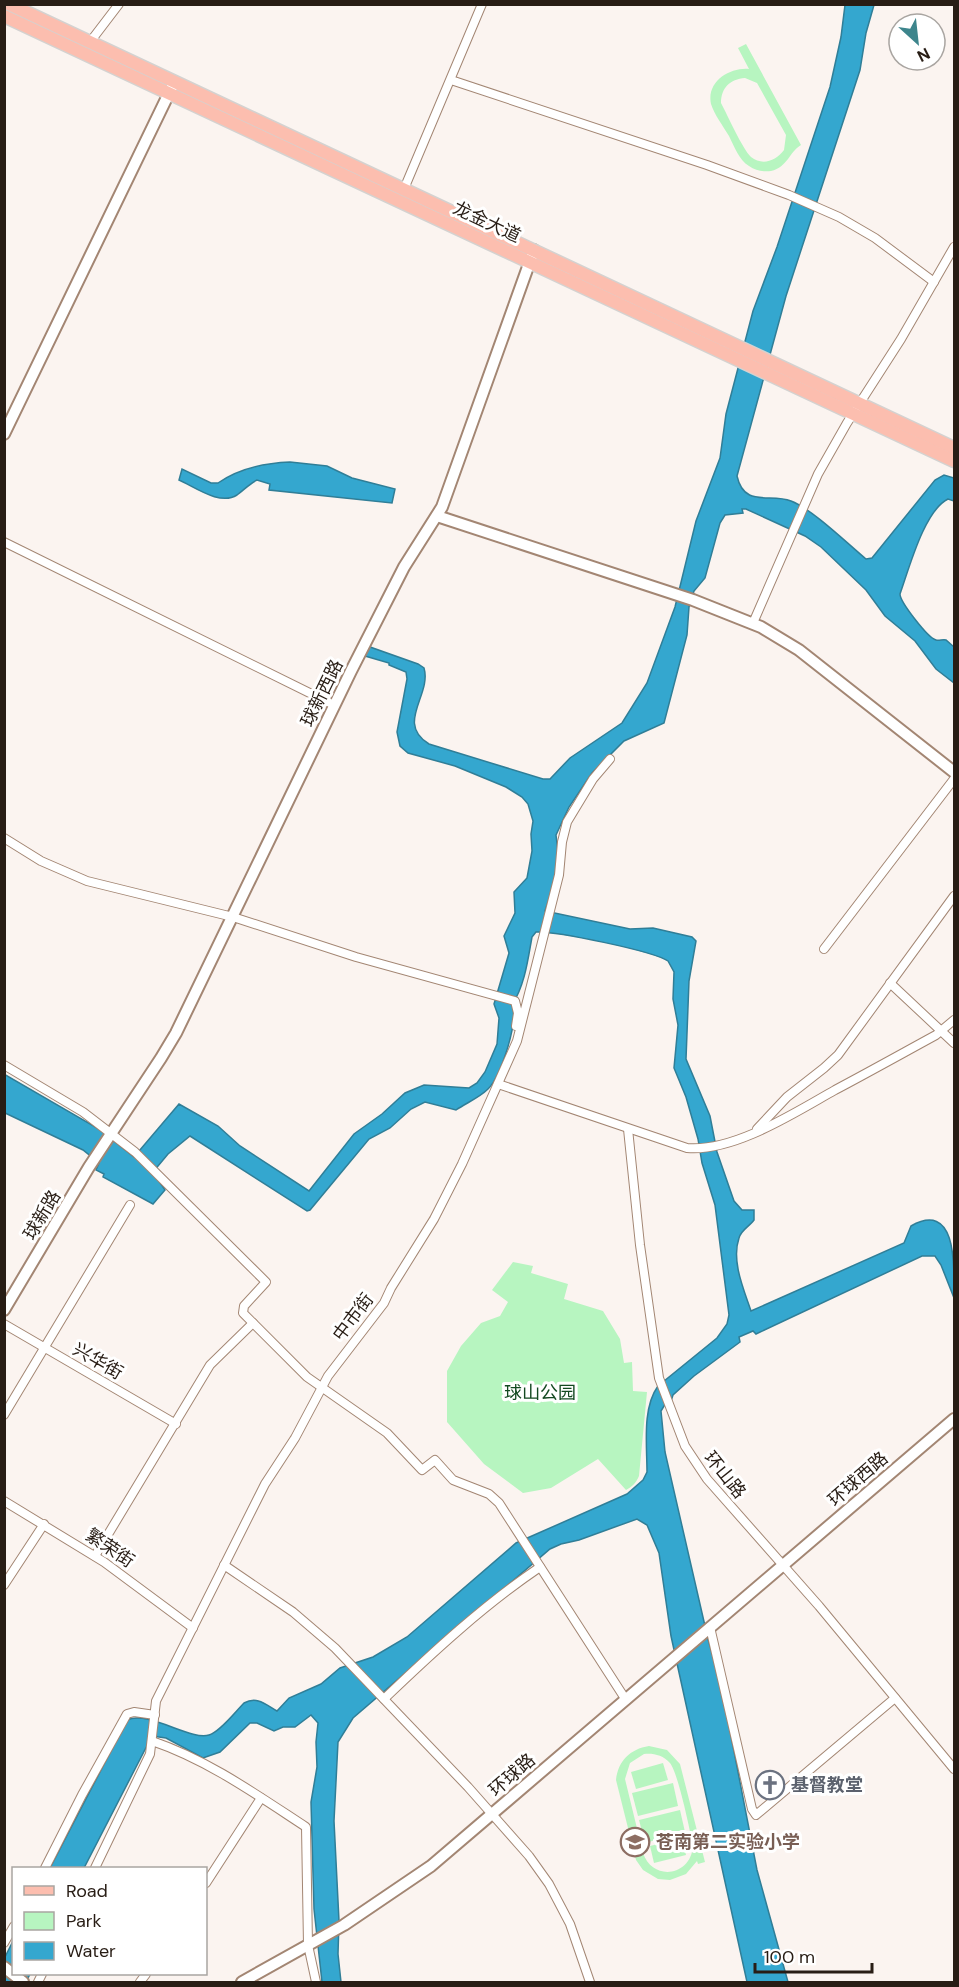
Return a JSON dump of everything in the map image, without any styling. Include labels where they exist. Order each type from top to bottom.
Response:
[{"type":"main road","name":"龙金大道","points":[[9,4],[90,42],[172,87],[856,409],[954,461]]},
{"type":"main road","name":"龙金大道","points":[[4,16],[404,189],[532,256]]},
{"type":"main road","name":"龙金大道","points":[[856,409],[954,448]]},
{"type":"street","points":[[90,42],[119,4]]},
{"type":"street","points":[[404,189],[482,4]]},
{"type":"street","points":[[451,80],[707,165],[789,195],[876,238],[934,282]]},
{"type":"street","points":[[4,434],[172,87]]},
{"type":"street","points":[[753,623],[818,474],[901,339],[954,247]]},
{"type":"street","name":"球新西路","points":[[111,1135],[176,1033],[334,705],[404,567],[437,516],[447,495],[532,256]]},
{"type":"street","points":[[437,516],[693,600],[753,623],[799,650],[954,772]]},
{"type":"street","points":[[4,542],[334,705]]},
{"type":"street","points":[[510,1057],[517,1041],[559,875],[563,835],[567,822],[593,779],[610,759]]},
{"type":"street","points":[[824,949],[954,779]]},
{"type":"street","points":[[4,838],[41,861],[87,881],[233,917],[356,957],[515,1001],[519,1013],[510,1057]]},
{"type":"street","points":[[753,1133],[787,1097],[834,1060],[954,896]]},
{"type":"street","points":[[890,984],[954,1043]]},
{"type":"street","points":[[498,1084],[687,1148],[717,1147],[753,1133],[807,1106],[942,1031],[954,1020]]},
{"type":"street","name":"中市街","points":[[96,1867],[150,1754],[156,1701],[265,1484],[295,1438],[339,1360],[384,1303],[421,1242],[462,1164],[510,1057]]},
{"type":"street","points":[[4,1065],[68,1102],[135,1152],[266,1282],[244,1306],[243,1313],[297,1367],[387,1433],[422,1470],[435,1460],[453,1480],[489,1494],[502,1507],[626,1700]]},
{"type":"street","name":"环山路","points":[[628,1129],[640,1245],[659,1378],[685,1446],[698,1467],[954,1769]]},
{"type":"street","name":"球新路","points":[[4,1310],[89,1167],[111,1135]]},
{"type":"street","points":[[4,1415],[130,1205]]},
{"type":"street","points":[[95,1556],[210,1365],[253,1323]]},
{"type":"street","name":"兴华街","points":[[4,1324],[176,1424]]},
{"type":"street","name":"环球西路","points":[[783,1565],[954,1419]]},
{"type":"street","name":"繁荣街","points":[[4,1501],[95,1556],[193,1628]]},
{"type":"street","points":[[4,1585],[44,1524]]},
{"type":"street","points":[[224,1565],[293,1612],[346,1659],[529,1856],[554,1891],[570,1924],[590,1983]]},
{"type":"street","points":[[384,1698],[507,1590],[539,1565]]},
{"type":"street","name":"环球路","points":[[242,1983],[344,1925],[431,1866],[783,1565]]},
{"type":"street","points":[[710,1628],[752,1809],[756,1815],[896,1698]]},
{"type":"street","points":[[46,1867],[82,1795],[127,1714],[134,1712],[154,1717]]},
{"type":"street","points":[[152,1739],[200,1760],[306,1827],[310,1944],[316,1983]]},
{"type":"street","points":[[207,1881],[261,1798]]},
{"type":"street","points":[[4,1943],[12,1929]]},
{"type":"green space","points":[[746,44],[801,145],[785,163],[771,171],[754,169],[742,160],[711,104],[712,89],[721,77],[735,70],[749,69],[738,48]],"holes":[[[745,78],[757,83],[786,135],[784,150],[777,157],[764,162],[755,160],[747,153],[721,103],[723,93],[731,82]]]},
{"type":"green space","name":"球山公园","points":[[513,1262],[533,1266],[531,1273],[568,1284],[564,1299],[603,1311],[620,1339],[624,1363],[632,1362],[633,1391],[647,1392],[639,1476],[626,1490],[598,1459],[551,1488],[523,1493],[484,1464],[447,1422],[447,1371],[461,1346],[481,1323],[500,1316],[508,1302],[492,1290]]},
{"type":"green space","points":[[649,1746],[667,1750],[680,1764],[705,1862],[698,1864],[697,1861],[686,1874],[670,1880],[658,1879],[643,1870],[636,1860],[616,1780],[619,1767],[626,1757]],"holes":[[[647,1754],[658,1755],[670,1763],[680,1789],[693,1846],[686,1864],[671,1872],[655,1868],[643,1853],[625,1779],[630,1763]]]},
{"type":"green space","points":[[663,1763],[668,1780],[636,1789],[631,1772]]},
{"type":"green space","points":[[673,1783],[678,1806],[638,1816],[632,1793]]},
{"type":"green space","points":[[680,1810],[685,1832],[645,1843],[639,1820]]},
{"type":"green space","points":[[682,1838],[686,1855],[654,1863],[650,1846]]},
{"type":"water","points":[[845,5],[874,5],[866,33],[860,70],[786,296],[737,476],[740,486],[752,496],[783,499],[800,505],[866,559],[872,558],[935,480],[944,475],[954,478],[954,501],[948,499],[932,515],[918,542],[900,594],[909,612],[932,638],[946,640],[954,647],[954,683],[936,669],[915,641],[885,616],[866,590],[821,547],[805,536],[746,509],[742,509],[743,513],[725,515],[720,523],[705,578],[694,591],[689,607],[687,635],[664,723],[624,741],[592,773],[569,807],[556,835],[558,852],[554,884],[545,911],[630,929],[653,928],[692,937],[696,941],[689,981],[686,1059],[710,1116],[717,1152],[734,1201],[742,1210],[754,1210],[754,1220],[740,1235],[737,1247],[737,1266],[751,1311],[904,1243],[911,1226],[927,1220],[938,1222],[946,1230],[951,1242],[954,1298],[935,1256],[922,1256],[756,1334],[753,1331],[739,1337],[740,1342],[694,1376],[673,1395],[671,1401],[661,1411],[665,1452],[708,1639],[721,1684],[757,1870],[788,1982],[747,1982],[671,1636],[659,1553],[647,1525],[637,1519],[550,1549],[353,1718],[338,1742],[334,1821],[341,1982],[322,1982],[314,1909],[311,1802],[317,1767],[318,1723],[311,1715],[295,1727],[283,1727],[274,1731],[257,1723],[250,1723],[220,1752],[203,1758],[166,1738],[152,1736],[85,1867],[51,1867],[127,1720],[146,1719],[201,1736],[218,1730],[244,1703],[249,1701],[261,1702],[277,1711],[289,1698],[321,1684],[340,1668],[373,1657],[407,1637],[516,1543],[627,1494],[643,1480],[647,1472],[647,1416],[653,1395],[658,1386],[717,1338],[727,1324],[729,1315],[715,1205],[686,1097],[674,1068],[678,1025],[673,999],[674,972],[668,961],[644,952],[583,938],[536,932],[532,937],[523,980],[512,1005],[514,1013],[508,1048],[498,1073],[488,1089],[456,1110],[425,1102],[411,1109],[390,1128],[369,1139],[307,1211],[190,1136],[168,1154],[153,1172],[165,1190],[153,1204],[103,1177],[104,1174],[96,1170],[99,1163],[83,1150],[5,1113],[4,1074],[99,1129],[134,1157],[179,1104],[218,1126],[240,1146],[309,1191],[354,1134],[382,1114],[405,1093],[424,1085],[469,1088],[477,1083],[485,1072],[497,1044],[499,1018],[494,1004],[509,953],[504,936],[515,913],[514,892],[527,878],[532,851],[533,821],[528,804],[522,797],[506,787],[455,766],[408,753],[400,746],[397,732],[407,679],[406,672],[389,663],[365,656],[370,647],[424,668],[425,678],[417,708],[415,727],[419,736],[429,744],[543,779],[550,779],[570,758],[622,723],[647,683],[675,607],[696,521],[720,458],[726,414],[753,311],[777,247],[830,87],[841,37]]},
{"type":"water","points":[[290,462],[327,466],[352,478],[395,489],[392,503],[269,490],[270,484],[257,480],[237,495],[223,498],[215,497],[179,480],[182,469],[211,483],[218,483],[252,468]]},
{"type":"water","points":[[12,1943],[12,1975],[30,1975],[26,1982],[5,1982],[4,1959]]},
{"type":"place","name":"基督教堂","points":[[770,1785]]},
{"type":"place","name":"苍南第二实验小学","points":[[635,1842]]}]
